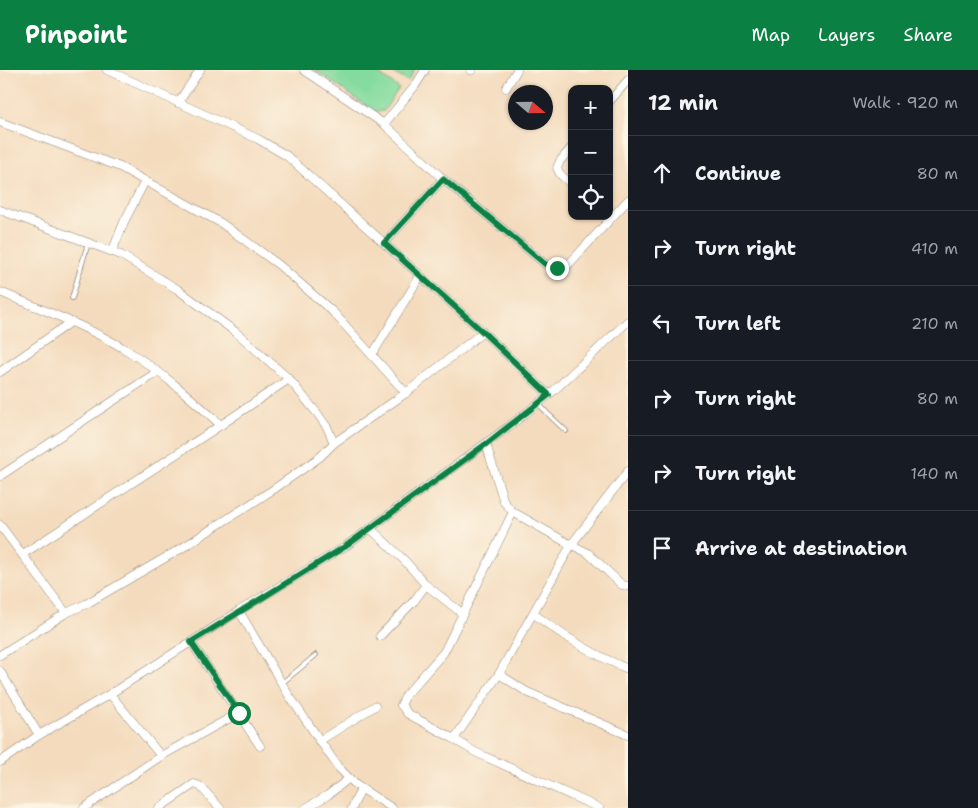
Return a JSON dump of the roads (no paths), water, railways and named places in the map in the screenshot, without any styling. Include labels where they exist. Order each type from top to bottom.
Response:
[{"type":"street","points":[[107,70],[258,139],[287,156],[483,332],[549,395]]},
{"type":"street","points":[[178,103],[200,70]]},
{"type":"street","points":[[304,70],[384,124],[443,179],[545,264],[557,268],[568,265],[605,220]]},
{"type":"street","points":[[384,124],[415,86],[425,70]]},
{"type":"street","points":[[506,88],[517,70]]},
{"type":"street","points":[[613,97],[628,80]]},
{"type":"street","points":[[0,122],[120,168],[221,224],[279,265],[333,312],[406,393]]},
{"type":"street","points":[[568,152],[557,168],[560,174],[568,181]]},
{"type":"street","points":[[384,243],[443,179]]},
{"type":"street","points":[[112,252],[124,222],[145,181]]},
{"type":"street","points":[[613,213],[628,200]]},
{"type":"street","points":[[0,210],[121,255],[177,288],[238,333],[289,379],[328,427],[334,443]]},
{"type":"street","points":[[372,355],[420,276]]},
{"type":"street","points":[[0,292],[71,322],[129,351],[192,399],[221,425]]},
{"type":"street","points":[[0,762],[239,611],[346,546],[486,444],[549,395],[628,321]]},
{"type":"street","points":[[0,372],[71,322]]},
{"type":"street","points":[[0,656],[66,613],[86,604],[182,548],[274,489],[320,457],[334,443],[406,393],[483,332]]},
{"type":"street","points":[[0,476],[157,372]]},
{"type":"street","points":[[22,554],[289,379]]},
{"type":"street","points":[[486,444],[504,502],[513,512],[588,553],[622,585],[628,586]]},
{"type":"street","points":[[454,739],[499,674],[572,545],[628,471]]},
{"type":"street","points":[[513,512],[444,652],[406,695],[401,705],[408,714],[475,752],[599,808]]},
{"type":"street","points":[[0,525],[66,613]]},
{"type":"street","points":[[370,528],[405,561],[426,585],[463,614]]},
{"type":"street","points":[[380,636],[414,601],[426,585]]},
{"type":"street","points":[[239,611],[319,741],[348,779],[392,808]]},
{"type":"street","points":[[534,614],[564,635],[628,669]]},
{"type":"street","points":[[191,642],[260,746]]},
{"type":"street","points":[[0,671],[39,736]]},
{"type":"street","points":[[499,674],[527,692],[628,735]]},
{"type":"street","points":[[110,694],[161,756]]},
{"type":"street","points":[[319,741],[375,706]]},
{"type":"street","points":[[84,808],[161,756],[239,713]]},
{"type":"street","points":[[306,808],[328,795],[348,779]]},
{"type":"street","points":[[159,808],[194,784],[200,786],[220,808]]},
{"type":"street","points":[[352,808],[362,789]]},
{"type":"lane","points":[[72,298],[88,242]]},
{"type":"lane","points":[[538,403],[566,431]]},
{"type":"lane","points":[[282,683],[316,655]]}]
